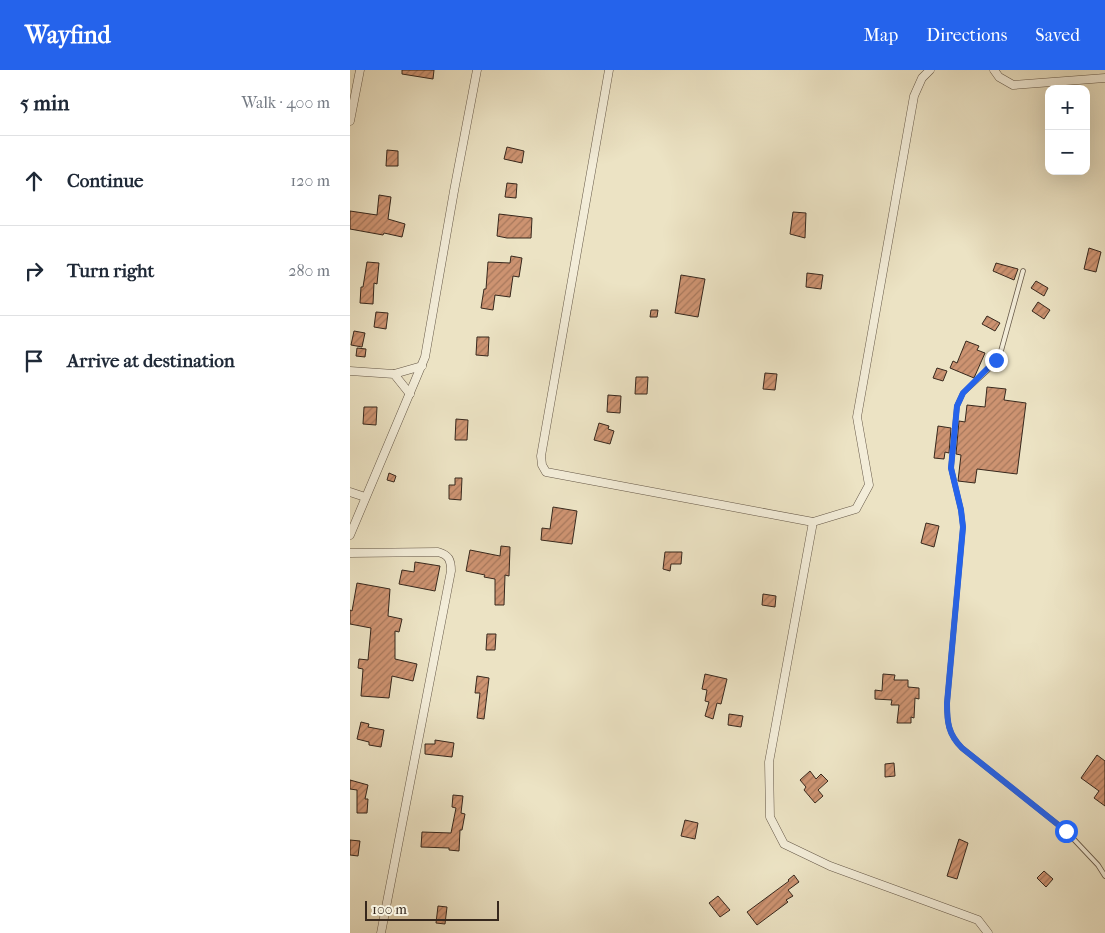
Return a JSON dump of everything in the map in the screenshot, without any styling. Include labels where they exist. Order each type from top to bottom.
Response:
[{"type":"street","points":[[350,120],[360,70]]},
{"type":"street","points":[[350,535],[422,366],[429,338],[477,70]]},
{"type":"street","points":[[609,70],[540,456],[542,465],[546,472],[813,522],[856,509],[869,485],[857,417],[914,96],[922,78],[930,70]]},
{"type":"street","points":[[994,70],[999,77],[1013,85],[1105,78]]},
{"type":"street","points":[[350,371],[394,374],[422,366]]},
{"type":"street","points":[[394,374],[410,394]]},
{"type":"street","points":[[350,492],[365,497]]},
{"type":"street","points":[[813,522],[769,762],[770,816],[784,844],[830,866],[978,920],[988,933]]},
{"type":"street","points":[[350,552],[438,552],[449,557],[451,563],[381,933]]},
{"type":"lane","points":[[1023,271],[1001,351],[990,368],[963,393],[957,406],[951,468],[963,527],[947,703],[947,723],[951,735],[962,748],[1066,831],[1098,865],[1105,876]]},
{"type":"building","points":[[402,70],[434,70],[433,79],[402,74]]},
{"type":"building","points":[[507,147],[524,151],[522,163],[504,159]]},
{"type":"building","points":[[387,150],[398,151],[398,166],[386,166]]},
{"type":"building","points":[[507,183],[517,184],[516,198],[505,197]]},
{"type":"building","points":[[379,195],[391,197],[388,219],[405,224],[402,237],[350,229],[350,211],[377,215]]},
{"type":"building","points":[[793,212],[806,213],[805,238],[790,234]]},
{"type":"building","points":[[499,214],[532,218],[531,238],[497,236]]},
{"type":"building","points":[[1089,248],[1101,252],[1096,272],[1084,269]]},
{"type":"building","points":[[511,256],[522,258],[519,277],[513,276],[510,297],[495,295],[493,310],[481,308],[484,289],[486,289],[488,262],[510,263]]},
{"type":"building","points":[[367,262],[379,263],[377,284],[374,283],[373,304],[360,303],[361,287],[363,287]]},
{"type":"building","points":[[996,263],[1018,269],[1014,280],[993,271]]},
{"type":"building","points":[[807,273],[823,275],[821,289],[806,287]]},
{"type":"building","points":[[681,275],[705,279],[698,317],[675,313]]},
{"type":"building","points":[[1036,281],[1048,288],[1044,296],[1031,288]]},
{"type":"building","points":[[1038,302],[1050,310],[1044,319],[1032,311]]},
{"type":"building","points":[[651,310],[658,310],[657,317],[650,317]]},
{"type":"building","points":[[376,312],[388,313],[386,329],[374,327]]},
{"type":"building","points":[[987,316],[1000,323],[995,331],[982,324]]},
{"type":"building","points":[[354,331],[365,333],[362,347],[351,345]]},
{"type":"building","points":[[477,337],[489,337],[488,356],[476,355]]},
{"type":"building","points":[[966,341],[979,346],[977,350],[985,353],[974,378],[950,368],[953,361],[957,363]]},
{"type":"building","points":[[357,348],[366,349],[365,357],[356,356]]},
{"type":"building","points":[[937,368],[947,371],[943,381],[933,378]]},
{"type":"building","points":[[765,373],[777,374],[775,390],[763,389]]},
{"type":"building","points":[[636,377],[648,377],[647,394],[635,394]]},
{"type":"building","points":[[987,387],[1006,389],[1004,400],[1026,403],[1017,474],[977,469],[975,483],[958,481],[961,455],[956,454],[959,421],[965,422],[967,405],[985,407]]},
{"type":"building","points":[[608,395],[621,396],[620,413],[607,412]]},
{"type":"building","points":[[364,407],[377,407],[376,425],[363,424]]},
{"type":"building","points":[[456,419],[468,420],[467,440],[455,440]]},
{"type":"building","points":[[599,423],[609,426],[608,429],[614,431],[610,444],[594,440]]},
{"type":"building","points":[[938,426],[951,428],[949,453],[945,452],[944,459],[934,458]]},
{"type":"building","points":[[389,473],[396,476],[394,482],[387,480]]},
{"type":"building","points":[[455,478],[462,478],[461,500],[449,499],[449,485],[455,485]]},
{"type":"building","points":[[553,507],[577,511],[572,544],[541,540],[542,528],[550,529]]},
{"type":"building","points":[[926,523],[939,526],[934,547],[921,543]]},
{"type":"building","points":[[501,546],[510,547],[509,576],[505,575],[504,605],[495,605],[495,579],[466,571],[470,550],[500,556]]},
{"type":"building","points":[[665,552],[682,552],[681,564],[671,564],[670,571],[663,569]]},
{"type":"building","points":[[415,562],[440,566],[435,591],[399,584],[402,570],[414,572]]},
{"type":"building","points":[[357,583],[390,589],[388,616],[402,619],[399,632],[395,631],[395,659],[417,664],[413,681],[392,676],[389,698],[361,696],[363,669],[358,668],[359,659],[368,660],[371,628],[350,624],[350,610],[352,611]]},
{"type":"building","points":[[763,594],[776,596],[775,607],[762,605]]},
{"type":"building","points":[[487,634],[496,634],[495,650],[486,650]]},
{"type":"building","points":[[705,674],[727,679],[721,704],[717,703],[713,719],[705,716],[709,702],[705,701],[707,690],[702,689]]},
{"type":"building","points":[[883,674],[895,675],[894,680],[908,680],[908,687],[919,688],[919,699],[915,698],[914,718],[911,717],[911,723],[897,723],[899,705],[891,705],[892,700],[875,699],[875,690],[882,691]]},
{"type":"building","points":[[477,676],[489,678],[484,719],[477,718],[480,693],[475,693]]},
{"type":"building","points":[[729,714],[743,716],[741,727],[728,725]]},
{"type":"building","points":[[361,722],[369,724],[368,727],[384,730],[381,747],[369,745],[369,742],[357,739]]},
{"type":"building","points":[[435,740],[454,743],[452,757],[425,754],[425,744],[435,744]]},
{"type":"building","points":[[1097,755],[1105,761],[1105,806],[1094,798],[1099,791],[1081,778]]},
{"type":"building","points":[[894,763],[895,776],[885,777],[885,764]]},
{"type":"building","points":[[810,771],[816,779],[821,774],[828,781],[818,790],[823,796],[815,803],[804,790],[806,787],[800,780]]},
{"type":"building","points":[[350,780],[368,785],[365,799],[368,799],[367,813],[357,813],[357,790],[350,789]]},
{"type":"building","points":[[453,795],[463,796],[461,813],[465,814],[462,830],[460,830],[459,851],[449,850],[449,848],[421,847],[422,832],[451,833],[456,808],[452,807]]},
{"type":"building","points":[[685,820],[698,823],[695,839],[681,836]]},
{"type":"building","points":[[959,839],[968,843],[957,879],[947,876]]},
{"type":"building","points":[[350,840],[360,841],[358,856],[350,855]]},
{"type":"building","points":[[1044,871],[1053,879],[1046,887],[1037,878]]},
{"type":"building","points":[[794,875],[799,882],[788,890],[793,896],[786,900],[788,902],[757,925],[747,912],[789,881]]},
{"type":"building","points":[[718,896],[730,910],[720,917],[709,903]]},
{"type":"building","points":[[438,906],[447,907],[445,924],[436,923]]},
{"type":"route","points":[[996,360],[963,393],[958,400],[957,406],[951,468],[963,527],[947,703],[948,730],[962,748],[1066,831]]}]
